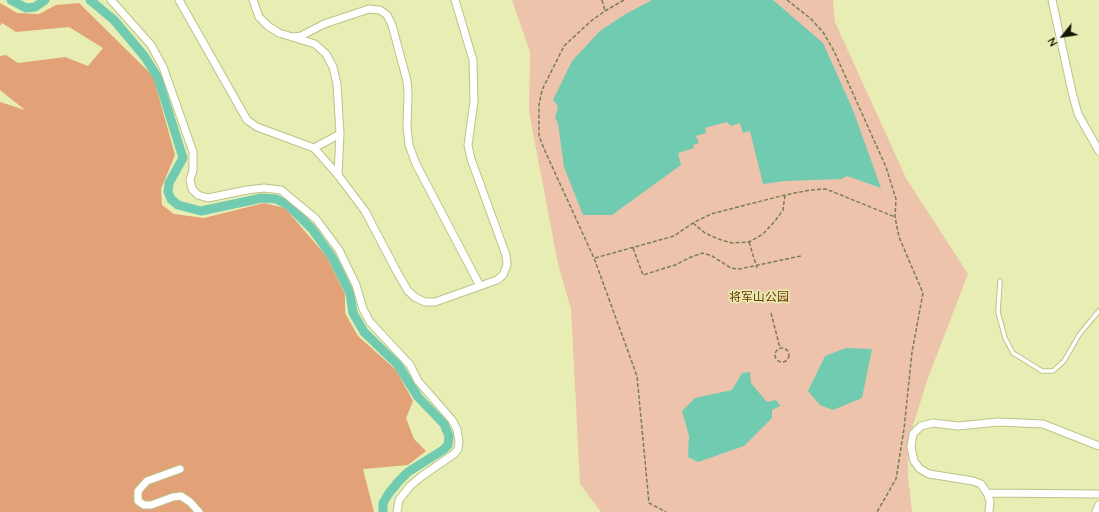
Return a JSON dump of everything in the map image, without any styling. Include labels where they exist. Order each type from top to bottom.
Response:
[{"type":"street","points":[[111,0],[151,45],[163,67],[193,152],[193,170],[190,180],[192,189],[198,195],[208,198],[259,189],[281,190],[316,219],[339,250],[356,285],[363,309],[370,322],[410,365],[418,381],[452,420],[457,429],[459,442],[458,449],[454,454],[410,486],[399,500],[397,512]]},
{"type":"street","points":[[179,0],[247,120],[257,127],[314,148],[338,175],[365,211],[408,291],[416,298],[425,302],[435,302],[497,280],[503,275],[507,265],[506,255],[468,145],[474,102],[473,60],[455,0]]},
{"type":"street","points":[[253,0],[259,17],[268,26],[279,33],[315,44],[326,54],[333,67],[337,84],[340,134],[338,175]]},
{"type":"street","points":[[1052,0],[1068,78],[1078,114],[1099,151]]},
{"type":"street","points":[[293,37],[301,36],[324,24],[369,9],[380,10],[387,15],[392,25],[407,81],[407,127],[409,145],[416,164],[480,286]]},
{"type":"street","points":[[314,148],[340,134]]},
{"type":"street","points":[[989,512],[990,501],[981,484],[973,481],[928,474],[920,469],[914,460],[911,448],[913,434],[921,426],[934,423],[958,426],[998,422],[1043,424],[1099,446]]},
{"type":"street","points":[[180,469],[147,481],[138,492],[138,501],[144,505],[151,505],[173,497],[181,496],[190,502],[199,512]]},
{"type":"street","points":[[987,493],[1099,494]]},
{"type":"street","points":[[1096,512],[1099,505]]},
{"type":"lane","points":[[1000,281],[998,312],[1005,338],[1013,353],[1042,371],[1053,371],[1064,361],[1079,336],[1099,311]]},
{"type":"path","points":[[602,0],[605,11]]},
{"type":"path","points":[[624,0],[591,21],[564,46],[542,90],[539,105],[540,136],[545,151],[594,258],[637,376],[649,503],[666,512]]},
{"type":"path","points":[[787,0],[793,3],[810,18],[823,32],[834,51],[886,167],[896,199],[896,217],[899,237],[923,293],[912,352],[904,430],[896,479],[877,512]]},
{"type":"path","points":[[594,258],[674,236],[693,223],[711,214],[810,190],[826,189],[896,217]]},
{"type":"path","points":[[693,223],[705,233],[718,239],[732,243],[749,242],[763,234],[775,221],[783,210],[785,195]]},
{"type":"path","points":[[749,242],[757,268]]},
{"type":"path","points":[[633,247],[643,275],[675,265],[703,253],[712,256],[731,268],[739,268],[801,256]]},
{"type":"path","points":[[771,313],[780,348]]},
{"type":"path","points":[[780,348],[789,352],[789,357],[784,363],[775,358],[776,351],[780,348]]},
{"type":"green space","name":"将军山公园","points":[[512,0],[833,0],[835,22],[906,178],[968,274],[928,378],[908,441],[908,476],[912,512],[601,512],[580,484],[571,309],[558,264],[529,112],[530,52]]},
{"type":"shaded area","points":[[0,3],[17,13],[39,14],[56,5],[79,3],[153,76],[175,155],[161,189],[162,205],[174,214],[204,218],[264,203],[285,208],[327,257],[345,294],[345,313],[358,336],[396,370],[413,401],[406,418],[414,439],[426,451],[408,465],[363,469],[374,512],[0,512],[0,102],[25,110],[0,90],[0,56],[6,55],[18,63],[65,57],[88,66],[103,48],[69,27],[16,32],[2,23],[0,26]]},
{"type":"water","points":[[652,0],[773,0],[823,43],[853,110],[881,188],[847,176],[842,179],[785,181],[763,184],[750,131],[743,133],[740,123],[731,126],[727,122],[705,128],[706,133],[696,136],[699,143],[693,145],[694,148],[678,153],[681,165],[612,215],[583,215],[564,167],[558,123],[555,118],[558,106],[553,100],[572,61],[600,31],[624,15]]},
{"type":"water","points":[[846,348],[872,349],[862,398],[833,410],[820,405],[808,391],[825,356]]},
{"type":"water","points":[[750,372],[751,383],[767,402],[776,400],[780,406],[772,410],[772,418],[744,446],[698,462],[688,457],[689,436],[682,411],[695,398],[732,390],[742,373]]},
{"type":"waterway","points":[[11,0],[26,8],[35,7],[45,0]]},
{"type":"waterway","points":[[90,0],[114,20],[145,57],[158,78],[183,158],[169,183],[168,192],[171,199],[178,205],[201,211],[262,198],[276,199],[288,205],[312,229],[332,257],[350,293],[353,313],[364,332],[398,365],[418,397],[444,424],[449,436],[448,445],[443,450],[408,472],[399,481],[383,503],[383,512]]}]
